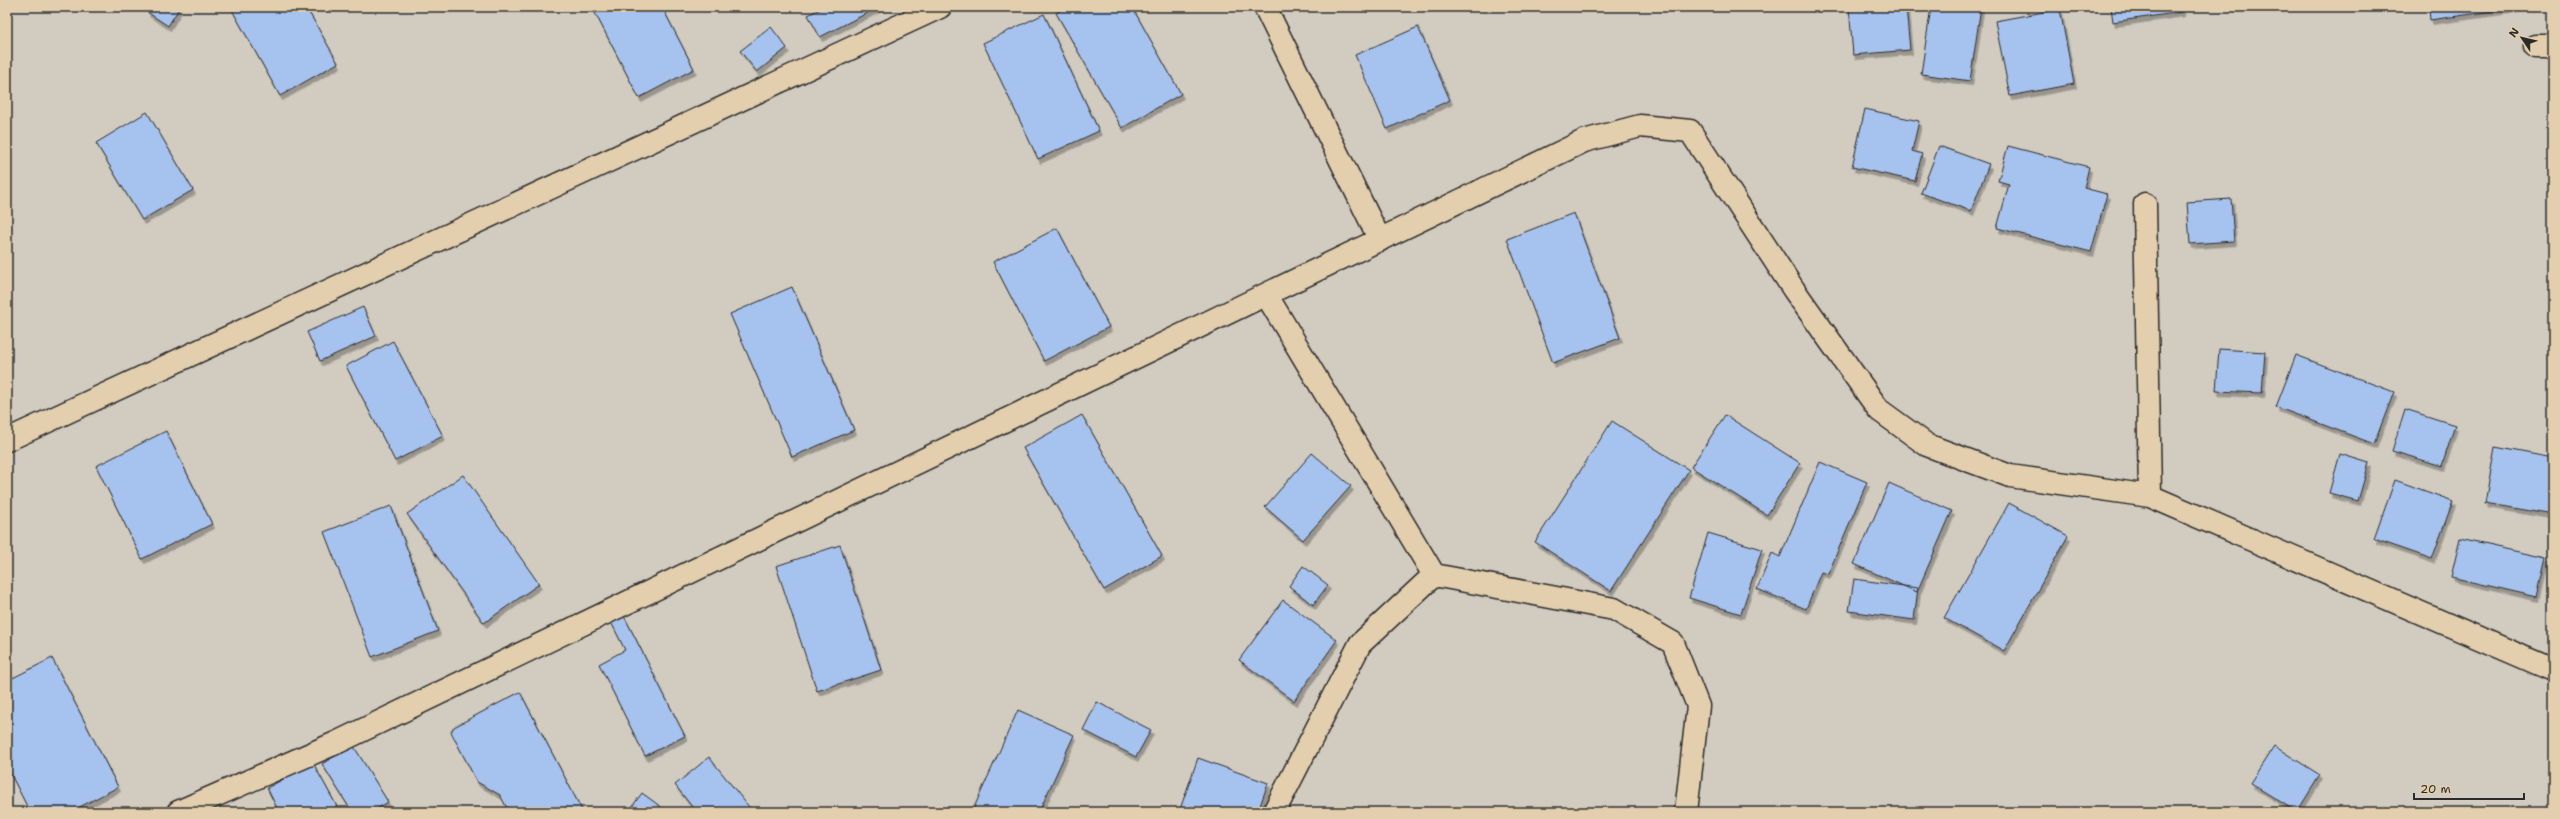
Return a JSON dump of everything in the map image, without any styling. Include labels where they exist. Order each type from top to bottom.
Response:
[{"type":"street","points":[[7,440],[940,7]]},
{"type":"street","points":[[1265,7],[1380,240]]},
{"type":"street","points":[[178,812],[345,739],[1266,296],[1584,141],[1640,126],[1690,131],[1794,290],[1879,410],[1927,445],[2010,476],[2150,496],[2553,670]]},
{"type":"street","points":[[2145,204],[2150,496]]},
{"type":"street","points":[[1266,296],[1434,575],[1614,609],[1673,643],[1698,706],[1686,812]]},
{"type":"street","points":[[1274,812],[1360,644],[1434,575]]},
{"type":"building","points":[[151,7],[180,7],[168,26],[147,12]]},
{"type":"building","points":[[238,7],[306,7],[338,63],[280,96],[232,10]]},
{"type":"building","points":[[592,7],[662,7],[694,69],[639,98]]},
{"type":"building","points":[[824,7],[879,7],[820,37],[808,15]]},
{"type":"building","points":[[1066,7],[1132,7],[1181,94],[1122,128],[1056,13]]},
{"type":"building","points":[[1849,7],[1906,7],[1910,50],[1853,55]]},
{"type":"building","points":[[1931,7],[1981,7],[1970,81],[1921,74]]},
{"type":"building","points":[[2111,7],[2182,7],[2182,12],[2113,22]]},
{"type":"building","points":[[2429,7],[2521,7],[2430,20]]},
{"type":"building","points":[[2060,9],[2074,84],[2010,96],[1995,21]]},
{"type":"building","points":[[1044,14],[1099,131],[1038,159],[983,43]]},
{"type":"building","points":[[771,27],[787,48],[757,72],[740,51]]},
{"type":"building","points":[[1418,27],[1450,100],[1387,129],[1355,55]]},
{"type":"building","points":[[1865,109],[1919,121],[1912,151],[1922,154],[1915,181],[1852,167]]},
{"type":"building","points":[[147,112],[193,190],[142,220],[96,143]]},
{"type":"building","points":[[1939,146],[1989,164],[1971,211],[1921,193]]},
{"type":"building","points":[[2008,146],[2089,167],[2084,188],[2107,194],[2091,252],[1997,228],[2009,184],[1998,181]]},
{"type":"building","points":[[2231,199],[2234,241],[2190,244],[2187,202]]},
{"type":"building","points":[[1574,213],[1620,338],[1553,363],[1507,239]]},
{"type":"building","points":[[1057,228],[1109,327],[1044,361],[993,262]]},
{"type":"building","points":[[792,287],[854,430],[792,457],[730,314]]},
{"type":"building","points":[[363,307],[376,336],[320,361],[307,332]]},
{"type":"building","points":[[393,341],[443,436],[395,461],[346,366]]},
{"type":"building","points":[[2219,349],[2265,352],[2262,393],[2216,391]]},
{"type":"building","points":[[2296,355],[2394,392],[2374,444],[2276,407]]},
{"type":"building","points":[[2405,409],[2455,425],[2442,466],[2392,451]]},
{"type":"building","points":[[1082,415],[1162,556],[1104,590],[1023,448]]},
{"type":"building","points":[[1725,415],[1800,463],[1767,515],[1691,467]]},
{"type":"building","points":[[1612,421],[1689,470],[1611,591],[1535,542]]},
{"type":"building","points":[[166,431],[212,524],[142,559],[96,466]]},
{"type":"building","points":[[2495,447],[2553,458],[2553,515],[2485,503]]},
{"type":"building","points":[[1312,453],[1351,486],[1303,540],[1265,507]]},
{"type":"building","points":[[2340,454],[2369,463],[2358,501],[2329,493]]},
{"type":"building","points":[[1820,462],[1867,482],[1828,574],[1821,572],[1806,609],[1757,589],[1772,553],[1780,557]]},
{"type":"building","points":[[463,475],[539,584],[484,623],[407,514]]},
{"type":"building","points":[[2395,480],[2453,501],[2432,559],[2374,539]]},
{"type":"building","points":[[1889,483],[1952,511],[1917,592],[1854,564]]},
{"type":"building","points":[[2009,503],[2068,536],[2004,651],[1944,618]]},
{"type":"building","points":[[391,506],[438,631],[372,657],[324,532]]},
{"type":"building","points":[[1708,533],[1762,549],[1741,614],[1689,598]]},
{"type":"building","points":[[2460,539],[2546,558],[2537,597],[2451,577]]},
{"type":"building","points":[[840,545],[881,670],[817,691],[776,566]]},
{"type":"building","points":[[1303,566],[1328,585],[1313,605],[1289,586]]},
{"type":"building","points":[[1854,579],[1918,588],[1914,620],[1849,611]]},
{"type":"building","points":[[1283,600],[1337,640],[1294,701],[1239,660]]},
{"type":"building","points":[[624,616],[685,736],[645,756],[599,664],[625,650],[611,622]]},
{"type":"building","points":[[52,658],[118,787],[70,812],[30,812],[7,767],[7,681]]},
{"type":"building","points":[[520,692],[583,812],[509,812],[500,795],[477,782],[451,732],[454,727]]},
{"type":"building","points":[[1097,702],[1151,730],[1136,757],[1083,730]]},
{"type":"building","points":[[1018,710],[1074,735],[1039,812],[972,812]]},
{"type":"building","points":[[353,745],[388,802],[372,812],[352,812],[322,764]]},
{"type":"building","points":[[2274,746],[2320,775],[2297,812],[2250,783]]},
{"type":"building","points":[[709,757],[753,812],[696,812],[675,785]]},
{"type":"building","points":[[1198,758],[1268,783],[1258,812],[1179,812]]},
{"type":"building","points":[[313,763],[340,812],[279,812],[267,788]]},
{"type":"building","points":[[642,793],[668,812],[628,812]]}]
